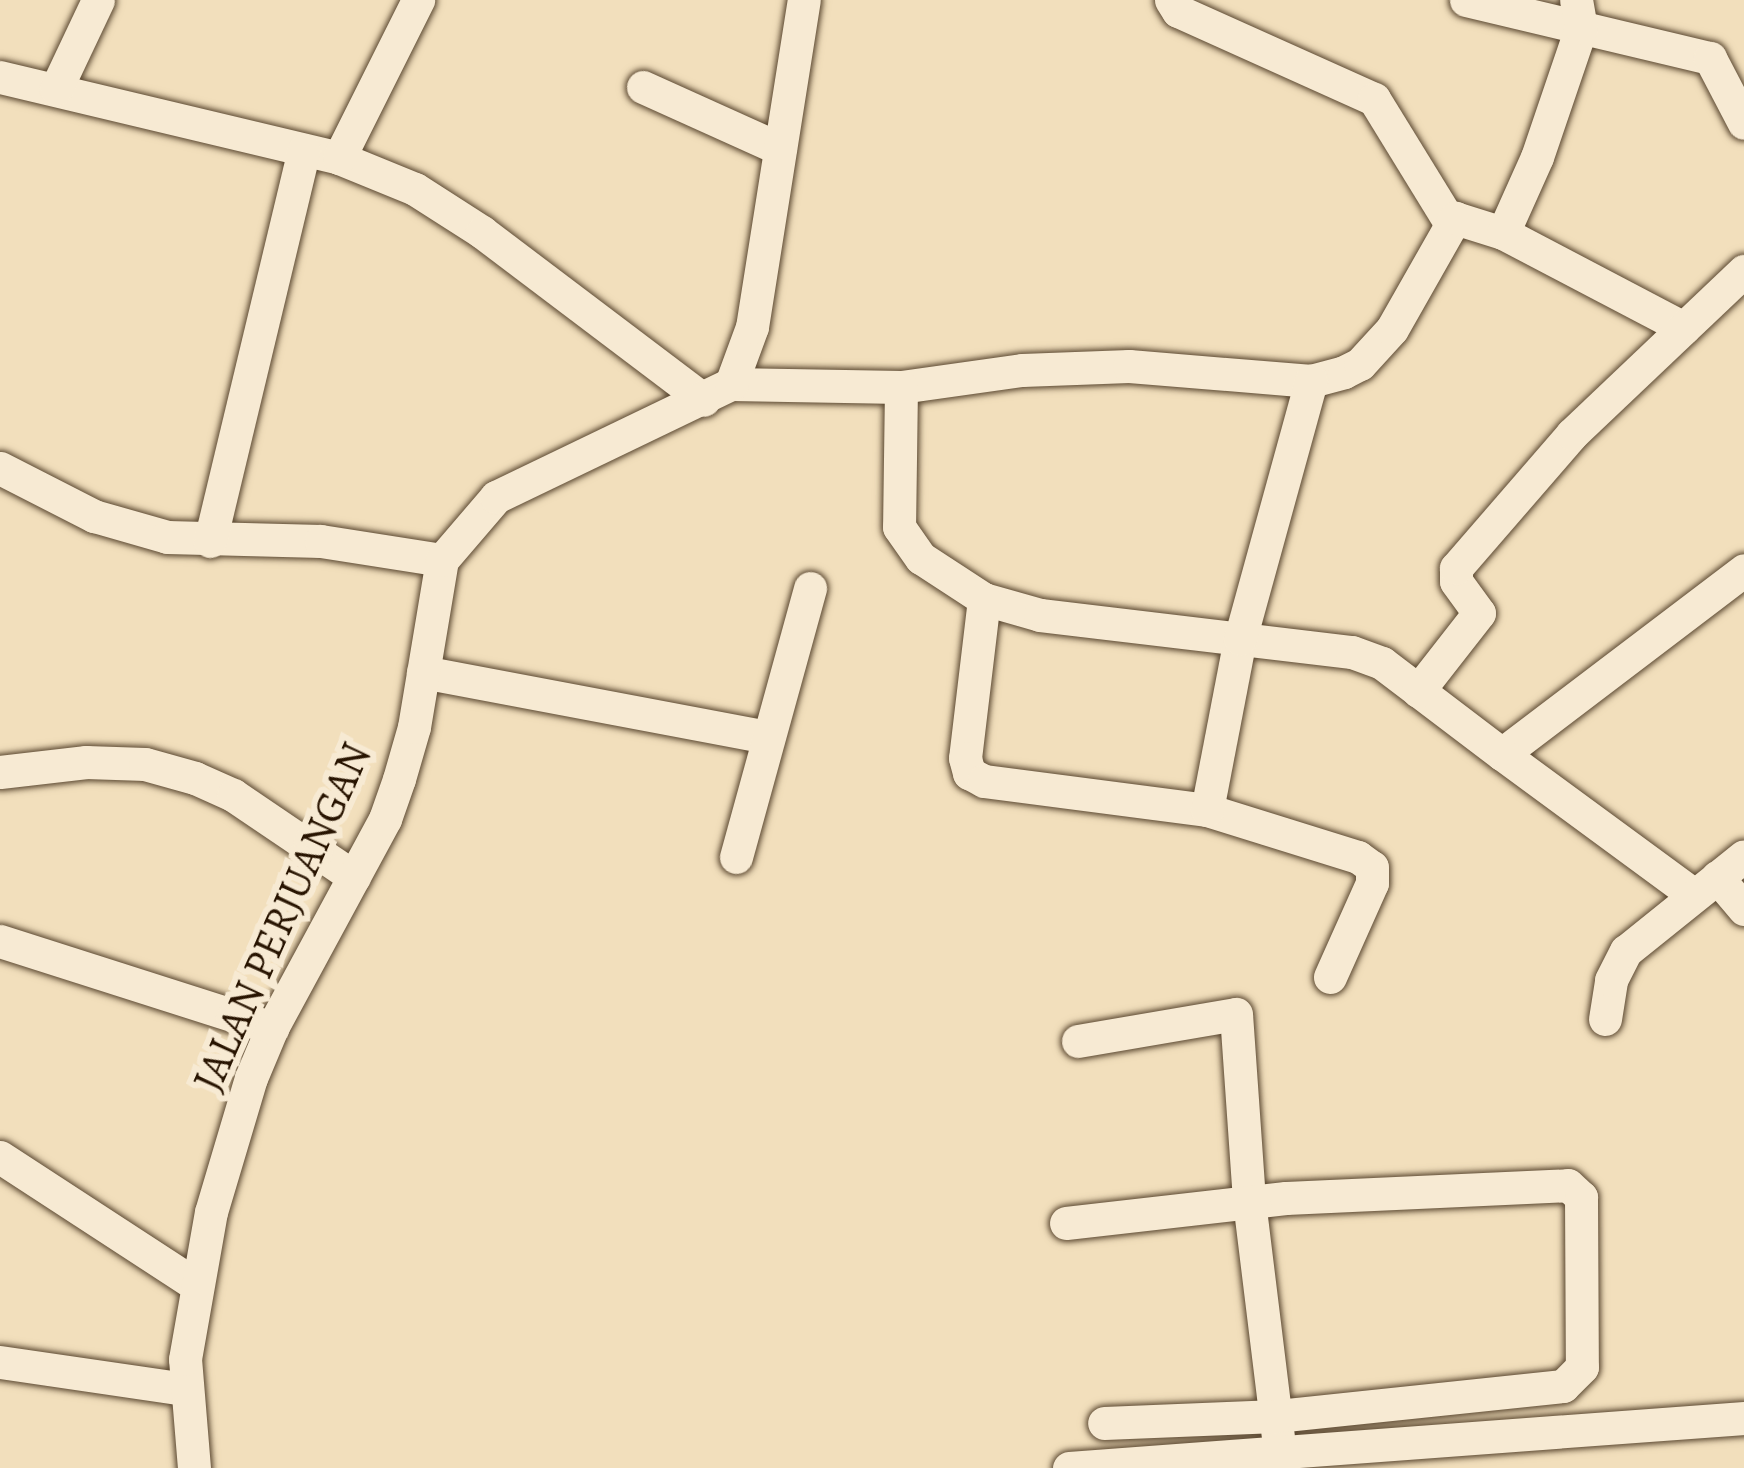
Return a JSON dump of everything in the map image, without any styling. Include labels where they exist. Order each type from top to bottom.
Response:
[{"type":"street","points":[[56,89],[98,0]]},
{"type":"street","points":[[339,158],[418,0]]},
{"type":"street","points":[[718,392],[752,327],[804,0]]},
{"type":"street","points":[[1171,0],[1178,11],[1374,99],[1451,224]]},
{"type":"street","points":[[1466,0],[1579,14],[1711,58],[1744,123]]},
{"type":"street","points":[[1503,233],[1537,158],[1579,14]]},
{"type":"street","points":[[0,77],[339,158],[447,208],[718,392]]},
{"type":"street","points":[[643,87],[780,149]]},
{"type":"street","points":[[210,541],[304,150]]},
{"type":"street","points":[[0,468],[130,529],[210,541],[321,541],[442,560],[496,497],[718,392],[901,387],[983,374],[1129,366],[1312,381],[1360,364],[1378,346],[1451,224],[1462,216],[1684,328]]},
{"type":"street","points":[[1418,692],[1478,613],[1456,581],[1456,568],[1572,434],[1744,271]]},
{"type":"street","points":[[1207,810],[1240,639],[1312,381]]},
{"type":"street","points":[[901,387],[899,527],[921,558],[984,598],[1040,615],[1352,652],[1382,663],[1502,754],[1744,910]]},
{"type":"street","name":"JALAN PERJUANGAN","points":[[194,1468],[184,1388],[196,1285],[232,1141],[272,1028],[354,877],[399,779],[442,560]]},
{"type":"street","points":[[1502,754],[1744,570]]},
{"type":"street","points":[[736,856],[810,588]]},
{"type":"street","points":[[984,598],[965,758],[969,773],[983,782],[1207,810],[1358,857],[1372,867],[1372,883],[1330,977]]},
{"type":"street","points":[[423,672],[767,737]]},
{"type":"street","points":[[0,772],[86,762],[145,764],[195,778],[233,795],[354,877]]},
{"type":"street","points":[[1605,1019],[1611,980],[1626,951],[1744,856]]},
{"type":"street","points":[[0,940],[272,1028]]},
{"type":"street","points":[[1078,1041],[1236,1014],[1249,1201],[1280,1456]]},
{"type":"street","points":[[0,1157],[196,1285]]},
{"type":"street","points":[[1066,1223],[1249,1201],[1568,1185],[1581,1197],[1582,1367],[1563,1386],[1276,1416],[1104,1423]]},
{"type":"street","points":[[0,1363],[184,1388]]},
{"type":"street","points":[[1069,1468],[1280,1456],[1744,1418]]}]
